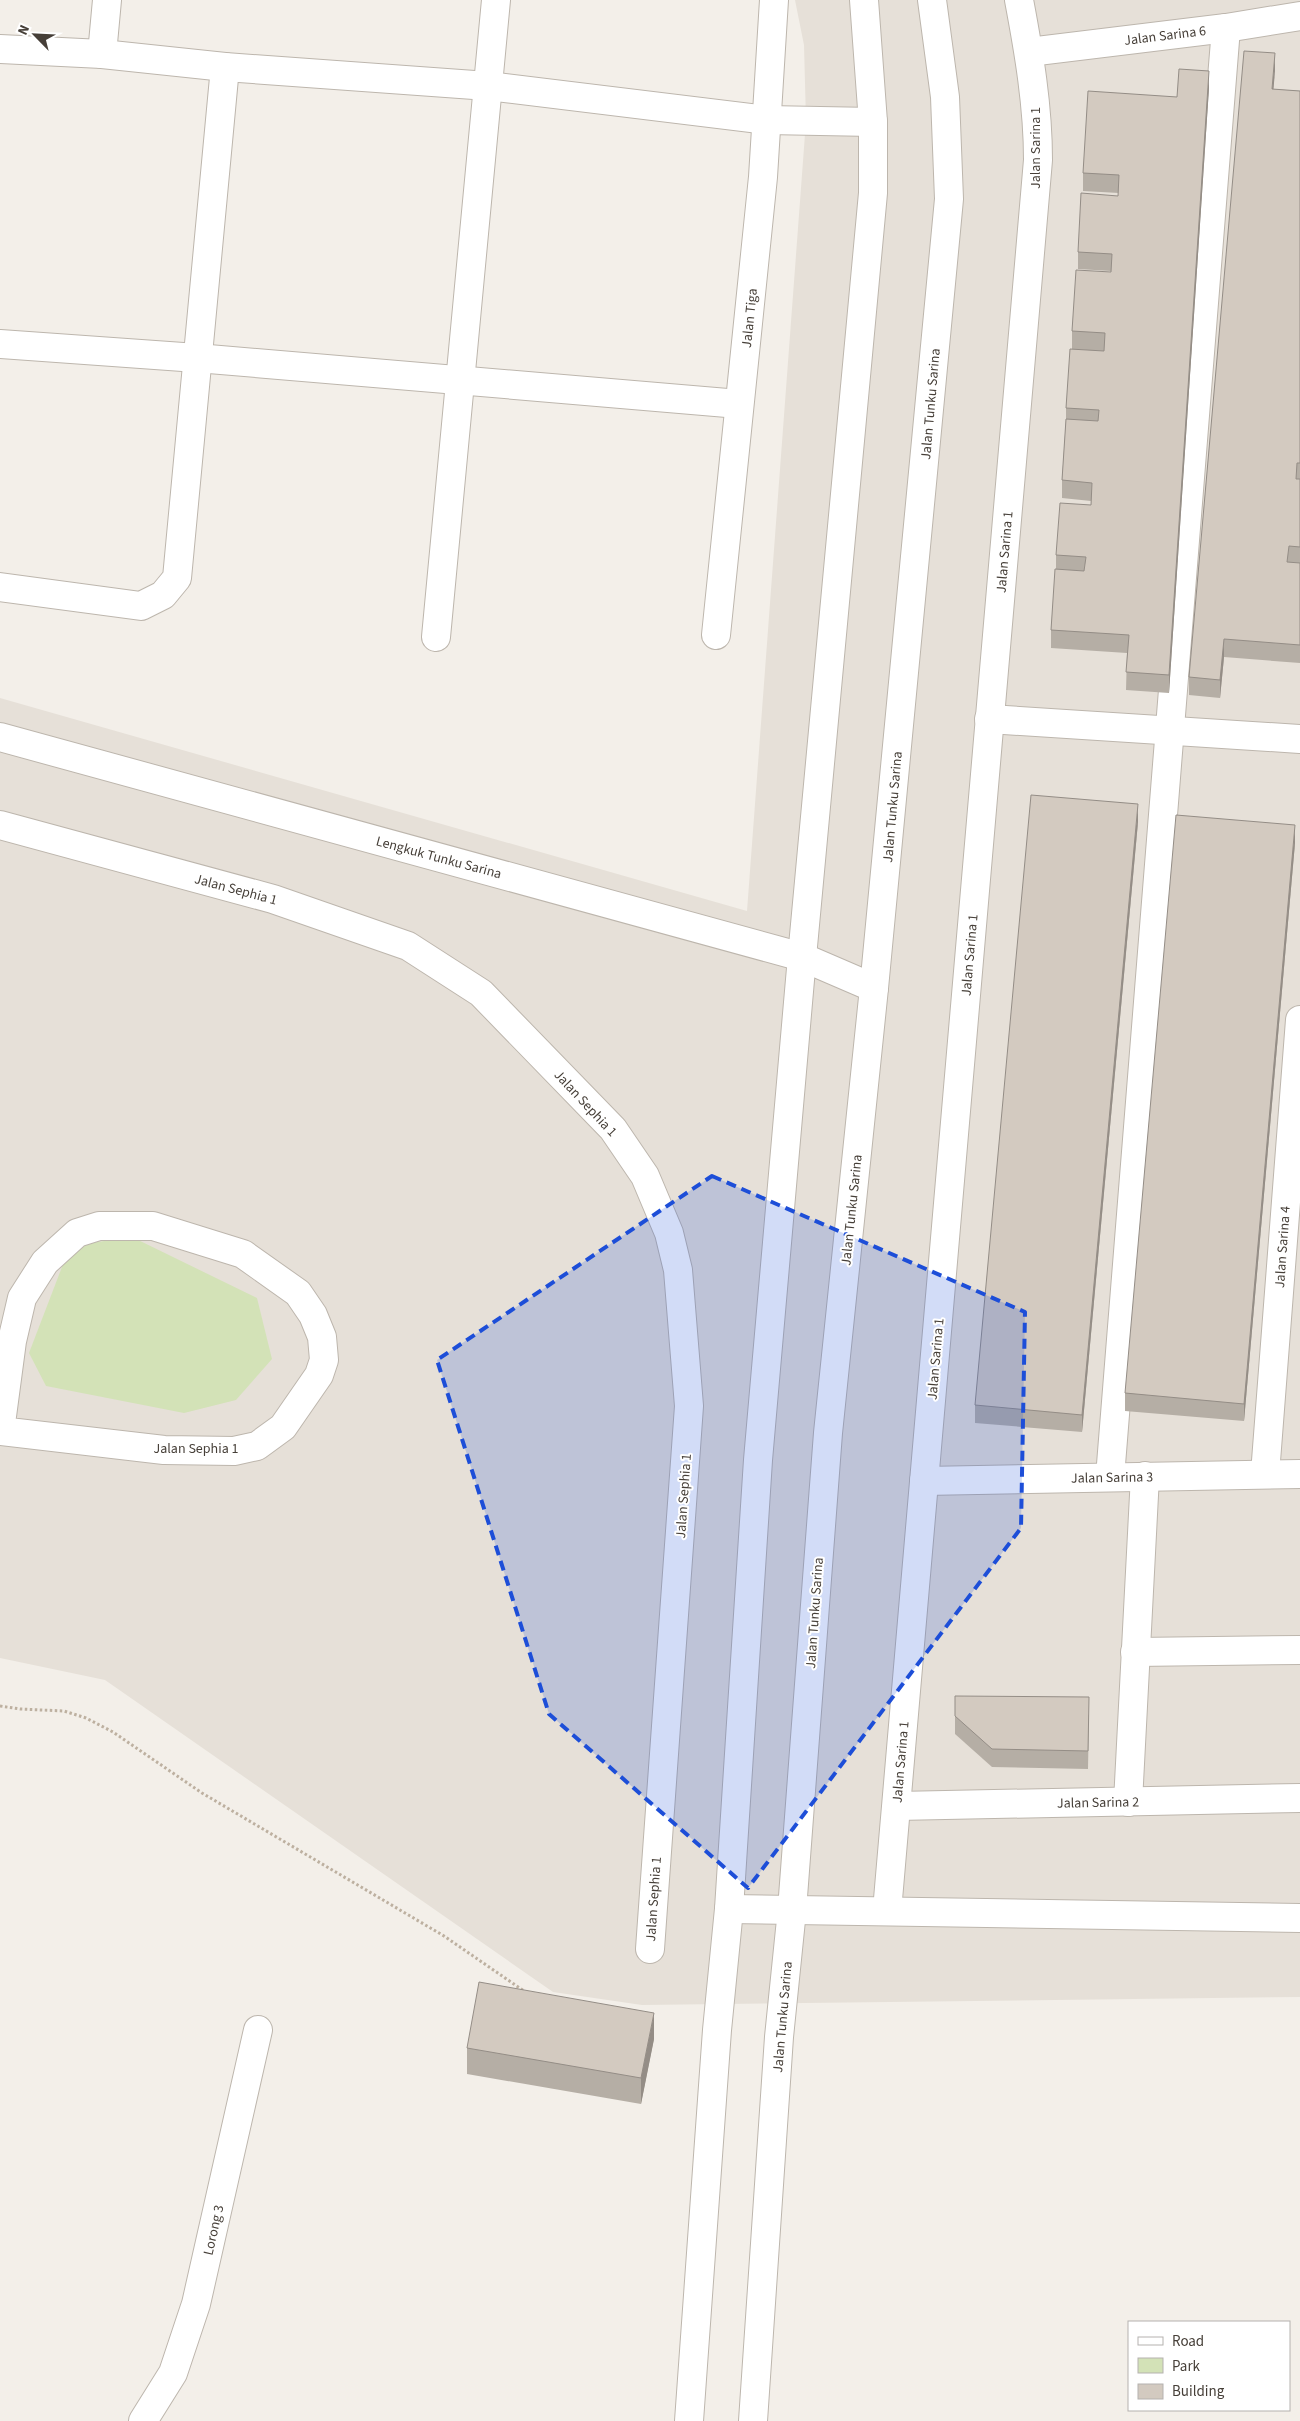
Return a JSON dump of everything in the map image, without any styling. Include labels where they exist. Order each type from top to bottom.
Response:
[{"type":"street","points":[[102,54],[107,0]]},
{"type":"street","points":[[436,637],[496,0]]},
{"type":"street","name":"Jalan Tiga","points":[[716,635],[763,177],[774,0]]},
{"type":"street","points":[[689,2421],[716,2030],[729,1909],[758,1460],[802,957],[873,193],[872,122],[864,0]]},
{"type":"street","name":"Jalan Tunku Sarina","points":[[753,2421],[779,2037],[792,1910],[828,1433],[874,988],[949,200],[945,98],[932,0]]},
{"type":"street","name":"Jalan Sarina 1","points":[[887,1911],[1038,160],[1038,121],[1029,52],[1018,0]]},
{"type":"street","name":"Jalan Sarina 6","points":[[1029,52],[1226,28],[1300,16]]},
{"type":"street","points":[[1110,1477],[1226,28]]},
{"type":"street","points":[[0,49],[102,54],[225,67],[488,86],[767,120],[872,122]]},
{"type":"street","points":[[0,587],[141,606],[163,595],[177,578],[196,358],[225,67]]},
{"type":"street","points":[[0,344],[196,358],[460,382],[739,404]]},
{"type":"street","points":[[989,718],[1171,729],[1300,740]]},
{"type":"street","name":"Lengkuk Tunku Sarina","points":[[0,737],[802,957],[874,988]]},
{"type":"street","name":"Jalan Sephia 1","points":[[0,825],[273,899],[408,946],[481,993],[613,1129],[645,1176],[669,1233],[678,1270],[689,1406],[650,1949]]},
{"type":"street","name":"Jalan Sarina 4","points":[[1265,1474],[1288,1330],[1300,1020]]},
{"type":"street","name":"Jalan Sephia 1","points":[[99,1226],[153,1226],[243,1254],[298,1293],[313,1315],[322,1338],[324,1360],[319,1375],[283,1428],[257,1446],[234,1451],[164,1450],[0,1431],[12,1341],[22,1298],[45,1262],[77,1234],[99,1226]]},
{"type":"street","name":"Jalan Sarina 3","points":[[924,1480],[1300,1474]]},
{"type":"street","points":[[1128,1802],[1145,1476]]},
{"type":"street","points":[[1135,1652],[1300,1650]]},
{"type":"street","name":"Jalan Sarina 2","points":[[897,1806],[1300,1798]]},
{"type":"street","points":[[729,1909],[1300,1918]]},
{"type":"street","name":"Lorong 3","points":[[143,2421],[173,2372],[191,2323],[258,2030]]},
{"type":"path","points":[[0,1706],[64,1711],[86,1718],[113,1732],[202,1793],[444,1936],[529,1995]]},
{"type":"highlighted area","points":[[712,1176],[1025,1312],[1021,1528],[748,1888],[549,1714],[437,1360]]},
{"type":"shaded area","points":[[795,0],[1300,0],[1300,1997],[642,2005],[553,1992],[105,1680],[0,1658],[0,698],[747,911],[806,121],[804,45]]},
{"type":"green space","points":[[132,1237],[257,1298],[272,1359],[236,1400],[184,1413],[46,1386],[29,1353],[70,1246]]},
{"type":"building","points":[[1244,51],[1275,53],[1272,89],[1300,91],[1300,463],[1297,463],[1296,479],[1300,479],[1300,547],[1289,546],[1287,562],[1300,563],[1300,645],[1224,639],[1220,680],[1189,677]]},
{"type":"building","points":[[1179,69],[1209,71],[1169,675],[1126,672],[1129,635],[1051,630],[1055,569],[1084,571],[1086,557],[1056,555],[1060,503],[1091,505],[1092,483],[1062,480],[1066,419],[1098,421],[1099,410],[1066,408],[1070,349],[1104,351],[1105,333],[1072,331],[1076,270],[1111,272],[1112,254],[1078,252],[1081,193],[1118,196],[1119,175],[1083,173],[1088,91],[1177,97]]},
{"type":"building","points":[[1031,795],[1138,804],[1082,1415],[975,1405]]},
{"type":"building","points":[[1176,815],[1295,825],[1244,1404],[1125,1393]]},
{"type":"building","points":[[955,1696],[1089,1697],[1088,1751],[992,1749],[955,1716]]},
{"type":"building","points":[[479,1982],[654,2013],[641,2078],[467,2048]]}]
